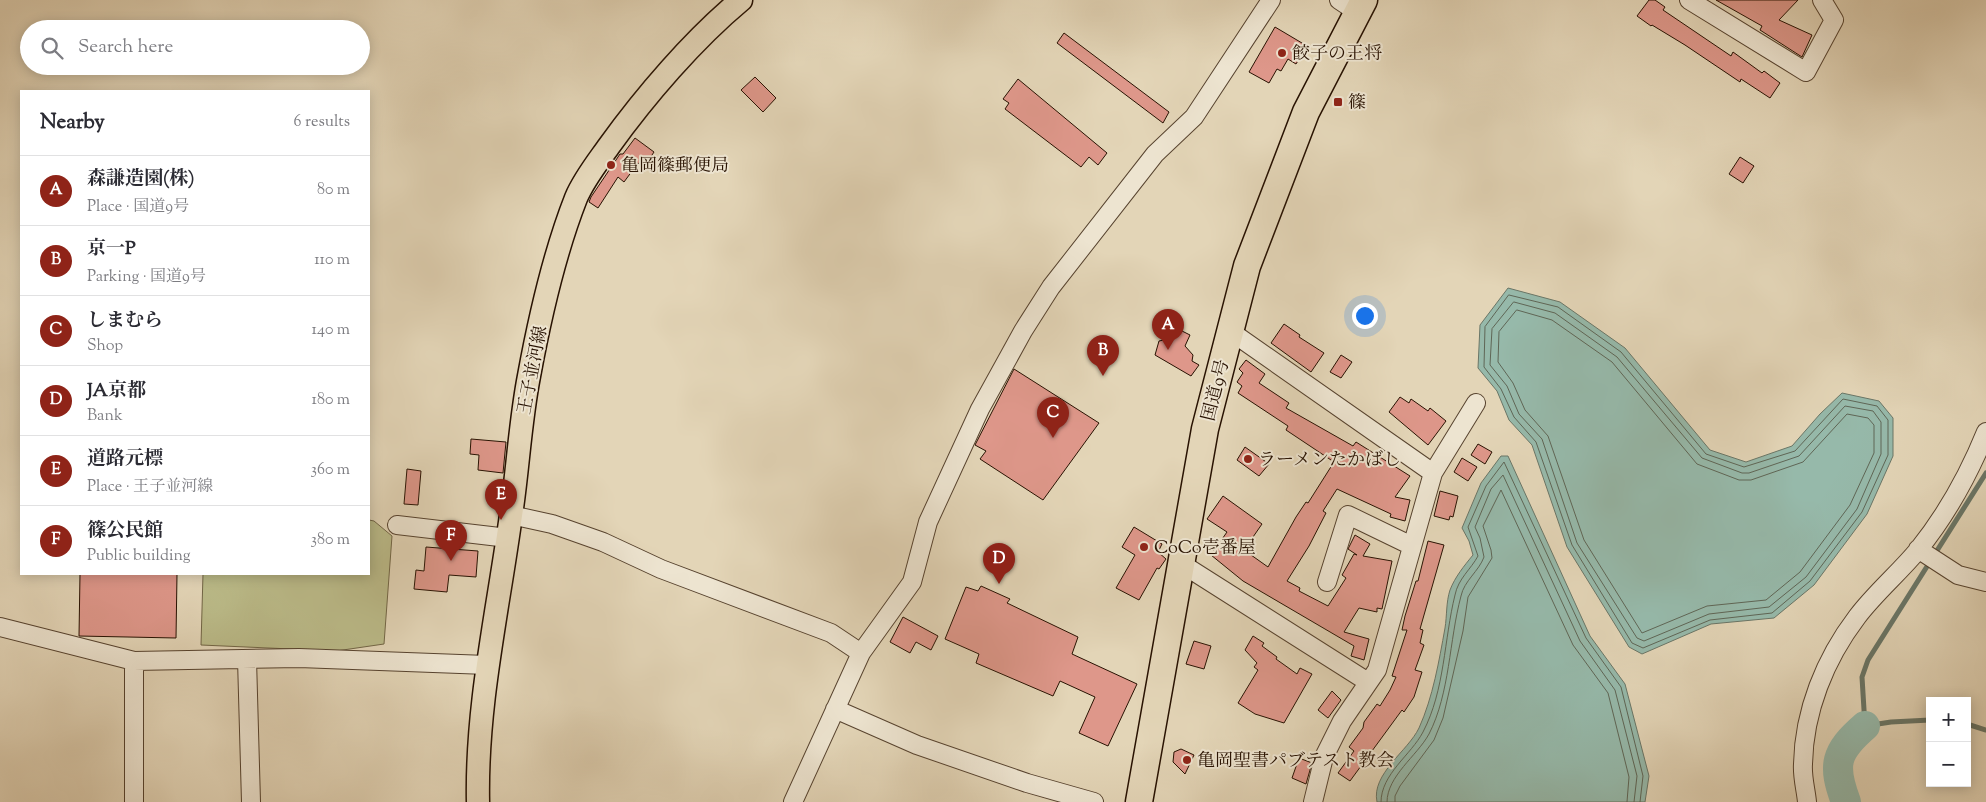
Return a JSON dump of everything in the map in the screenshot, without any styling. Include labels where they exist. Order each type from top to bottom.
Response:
[{"type":"highway","name":"国道9号","points":[[1139,802],[1205,429],[1247,266],[1276,185],[1354,4]]},
{"type":"main road","name":"王子並河線","points":[[478,802],[477,760],[487,665],[508,538],[529,377],[549,286],[577,197],[590,172],[651,93],[668,73],[741,0]]},
{"type":"street","points":[[792,802],[861,653],[912,582],[928,522],[980,409],[1023,331],[1051,287],[1155,154],[1194,117],[1271,0]]},
{"type":"street","points":[[1689,0],[1806,72],[1834,20],[1822,0]]},
{"type":"street","points":[[1230,331],[1433,473]]},
{"type":"street","points":[[1313,802],[1324,757],[1342,721],[1377,670],[1433,473],[1476,404]]},
{"type":"street","points":[[1807,802],[1802,765],[1809,709],[1827,666],[1857,617],[1918,550],[1969,473],[1986,432]]},
{"type":"street","points":[[1327,582],[1348,514],[1412,546]]},
{"type":"street","points":[[511,515],[552,524],[603,542],[661,569],[831,633],[861,653]]},
{"type":"street","points":[[397,525],[508,538]]},
{"type":"street","points":[[1918,550],[1958,575],[1986,582]]},
{"type":"street","points":[[1182,564],[1368,682]]},
{"type":"street","points":[[0,627],[134,661],[299,658],[487,665]]},
{"type":"street","points":[[247,659],[250,802]]},
{"type":"street","points":[[134,661],[134,802]]},
{"type":"street","points":[[835,709],[917,745],[1027,783],[1094,802]]},
{"type":"green space","points":[[370,520],[374,521],[392,536],[384,644],[336,651],[201,645],[203,575],[370,575]]},
{"type":"water","points":[[1508,288],[1560,302],[1625,348],[1710,450],[1746,462],[1792,446],[1820,414],[1842,393],[1879,401],[1893,418],[1893,456],[1867,514],[1814,585],[1774,618],[1711,624],[1642,654],[1629,647],[1567,547],[1532,445],[1509,420],[1497,391],[1478,368],[1480,325]]},
{"type":"water","points":[[1501,456],[1508,456],[1590,636],[1625,684],[1649,776],[1645,802],[1377,802],[1379,782],[1414,737],[1424,716],[1438,666],[1450,590],[1457,576],[1473,555],[1469,541],[1462,528],[1481,483]]},
{"type":"building","points":[[1649,0],[1655,0],[1665,7],[1663,10],[1731,56],[1733,52],[1762,73],[1764,71],[1780,83],[1770,98],[1741,79],[1740,82],[1637,16]]},
{"type":"building","points":[[1716,0],[1798,0],[1779,20],[1812,35],[1802,57],[1760,30],[1762,26]]},
{"type":"building","name":"餃子の王将","points":[[1275,27],[1307,46],[1296,64],[1288,59],[1281,71],[1277,69],[1269,83],[1249,72]]},
{"type":"building","points":[[1064,33],[1169,112],[1163,123],[1057,43]]},
{"type":"building","points":[[755,77],[776,98],[763,112],[741,90]]},
{"type":"building","points":[[1018,79],[1107,153],[1098,165],[1089,157],[1081,167],[1005,109],[1009,103],[1003,99]]},
{"type":"building","points":[[635,138],[654,152],[644,167],[638,163],[624,182],[618,177],[598,208],[589,202],[591,197],[620,154],[623,154]]},
{"type":"building","points":[[1740,157],[1754,166],[1743,183],[1729,174]]},
{"type":"building","points":[[1284,324],[1300,335],[1299,337],[1324,353],[1311,372],[1271,343]]},
{"type":"building","points":[[1174,327],[1190,335],[1185,346],[1193,355],[1192,361],[1199,365],[1191,376],[1155,355],[1159,341],[1168,339]]},
{"type":"building","points":[[1341,355],[1352,362],[1341,378],[1330,372]]},
{"type":"building","points":[[1246,360],[1265,374],[1259,383],[1289,403],[1286,408],[1353,446],[1356,442],[1410,476],[1395,497],[1410,500],[1405,521],[1390,517],[1391,514],[1337,489],[1323,511],[1326,513],[1309,546],[1287,581],[1300,588],[1299,591],[1328,606],[1346,578],[1342,575],[1354,554],[1357,555],[1348,549],[1355,535],[1370,544],[1363,556],[1392,561],[1382,609],[1377,608],[1377,612],[1359,608],[1344,632],[1369,639],[1364,660],[1351,656],[1354,646],[1243,581],[1211,555],[1227,532],[1207,519],[1223,496],[1262,524],[1244,550],[1268,567],[1296,517],[1306,502],[1308,503],[1334,462],[1286,430],[1288,426],[1238,393],[1242,386],[1237,382],[1243,373],[1239,369]]},
{"type":"building","points":[[1014,369],[1099,423],[1043,500],[980,459],[986,451],[975,445]]},
{"type":"building","points":[[1400,397],[1409,403],[1411,399],[1428,411],[1430,408],[1446,421],[1428,445],[1389,412]]},
{"type":"building","points":[[471,439],[506,442],[503,473],[478,470],[479,455],[470,454]]},
{"type":"building","points":[[1478,444],[1492,452],[1485,464],[1471,455]]},
{"type":"building","points":[[1245,447],[1269,464],[1259,476],[1237,460]]},
{"type":"building","points":[[1462,458],[1477,467],[1468,481],[1454,472]]},
{"type":"building","points":[[407,469],[421,471],[418,505],[404,504]]},
{"type":"building","points":[[1440,491],[1458,496],[1453,517],[1450,516],[1449,520],[1434,516]]},
{"type":"building","points":[[1134,527],[1162,544],[1158,552],[1166,559],[1159,569],[1157,568],[1139,600],[1116,588],[1135,555],[1122,547]]},
{"type":"building","points":[[1428,541],[1444,545],[1420,629],[1423,630],[1420,643],[1424,645],[1415,670],[1422,672],[1414,697],[1404,712],[1402,710],[1350,781],[1338,773],[1354,751],[1349,747],[1363,728],[1364,722],[1377,704],[1380,706],[1396,677],[1392,676],[1407,630],[1402,630],[1405,616],[1416,581],[1418,581]]},
{"type":"building","points":[[426,547],[478,551],[476,577],[449,575],[447,592],[414,589],[416,570],[424,571]]},
{"type":"building","points":[[80,575],[177,575],[176,638],[79,636]]},
{"type":"building","points":[[981,586],[1010,599],[1007,603],[1078,637],[1072,654],[1137,684],[1108,746],[1079,733],[1095,697],[1060,681],[1053,696],[976,663],[979,654],[945,639],[966,587],[978,591]]},
{"type":"building","points":[[903,617],[938,636],[931,650],[916,642],[910,653],[890,642]]},
{"type":"building","points":[[1253,636],[1264,643],[1262,646],[1277,657],[1276,659],[1297,674],[1300,668],[1312,674],[1284,723],[1255,714],[1238,703],[1258,670],[1254,667],[1257,663],[1245,650]]},
{"type":"building","points":[[1194,641],[1211,646],[1204,669],[1186,664]]},
{"type":"building","points":[[1332,691],[1341,700],[1328,718],[1318,710]]},
{"type":"building","points":[[1181,749],[1194,755],[1185,774],[1173,762],[1174,752]]},
{"type":"building","points":[[1299,758],[1312,763],[1306,784],[1292,778]]},
{"type":"waterway","points":[[1926,720],[1891,722],[1865,726],[1862,677],[1868,660],[1986,473]]},
{"type":"waterway","points":[[1971,725],[1986,730]]},
{"type":"waterway","points":[[1846,802],[1839,778],[1839,760],[1847,744],[1865,726]]},
{"type":"place","name":"餃子の王将","points":[[1282,53]]},
{"type":"place","name":"篠","points":[[1338,102]]},
{"type":"place","name":"亀岡篠郵便局","points":[[611,165]]},
{"type":"place","name":"森謙造園(株)","points":[[1168,350]]},
{"type":"place","name":"京一P","points":[[1103,376]]},
{"type":"place","name":"しまむら","points":[[1053,438]]},
{"type":"place","name":"ラーメンたかばし","points":[[1248,459]]},
{"type":"place","name":"道路元標","points":[[501,520]]},
{"type":"place","name":"CoCo壱番屋","points":[[1144,547]]},
{"type":"place","name":"篠公民館","points":[[451,561]]},
{"type":"place","name":"JA京都","points":[[999,584]]},
{"type":"place","name":"亀岡聖書パブテスト教会","points":[[1187,760]]}]
